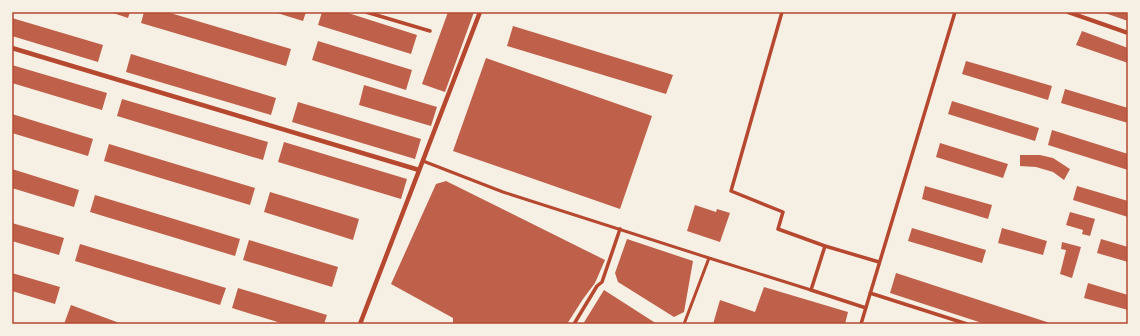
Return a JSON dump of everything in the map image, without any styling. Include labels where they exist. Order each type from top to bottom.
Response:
[{"type":"street","points":[[366,12],[430,31]]},
{"type":"street","points":[[360,324],[480,12]]},
{"type":"street","points":[[782,12],[731,191],[783,212],[778,229],[824,246],[880,262]]},
{"type":"street","points":[[861,324],[955,12]]},
{"type":"street","points":[[1069,12],[1128,34]]},
{"type":"street","points":[[12,48],[419,170]]},
{"type":"street","points":[[423,161],[503,192],[866,308]]},
{"type":"street","points":[[574,324],[597,286],[602,282],[620,229]]},
{"type":"street","points":[[811,290],[824,246]]},
{"type":"street","points":[[684,324],[709,258]]},
{"type":"street","points":[[870,293],[967,324]]},
{"type":"building","points":[[110,12],[130,12],[128,18]]},
{"type":"building","points":[[144,12],[167,12],[291,49],[286,66],[141,23]]},
{"type":"building","points":[[274,12],[306,12],[303,21]]},
{"type":"building","points":[[322,12],[345,12],[417,35],[411,54],[318,25]]},
{"type":"building","points":[[448,12],[474,12],[445,92],[422,84]]},
{"type":"building","points":[[1102,12],[1128,12],[1128,21]]},
{"type":"building","points":[[12,18],[103,45],[98,62],[12,36]]},
{"type":"building","points":[[513,26],[673,75],[666,94],[507,46]]},
{"type":"building","points":[[1082,31],[1128,48],[1128,63],[1076,45]]},
{"type":"building","points":[[318,41],[412,70],[406,90],[312,60]]},
{"type":"building","points":[[131,54],[276,98],[271,115],[126,72]]},
{"type":"building","points":[[486,58],[652,116],[620,209],[453,151]]},
{"type":"building","points":[[966,61],[1052,86],[1048,100],[962,74]]},
{"type":"building","points":[[12,65],[107,93],[102,110],[12,83]]},
{"type":"building","points":[[364,85],[437,107],[431,126],[359,105]]},
{"type":"building","points":[[1065,89],[1128,108],[1128,123],[1061,103]]},
{"type":"building","points":[[122,99],[268,142],[263,160],[117,116]]},
{"type":"building","points":[[952,101],[1039,128],[1035,141],[948,114]]},
{"type":"building","points":[[298,102],[421,139],[415,159],[292,122]]},
{"type":"building","points":[[12,114],[93,139],[88,156],[12,133]]},
{"type":"building","points":[[1052,130],[1128,154],[1128,170],[1048,145]]},
{"type":"building","points":[[284,142],[407,179],[401,199],[278,162]]},
{"type":"building","points":[[940,143],[1008,164],[1003,178],[936,157]]},
{"type":"building","points":[[109,144],[255,188],[250,205],[104,161]]},
{"type":"building","points":[[1020,155],[1040,155],[1053,158],[1070,169],[1064,180],[1053,172],[1036,167],[1020,166]]},
{"type":"building","points":[[12,169],[79,190],[74,207],[12,188]]},
{"type":"building","points":[[446,181],[605,260],[595,283],[567,324],[453,324],[453,318],[391,284],[436,184]]},
{"type":"building","points":[[925,186],[992,205],[988,219],[922,199]]},
{"type":"building","points":[[1077,186],[1128,201],[1128,217],[1073,200]]},
{"type":"building","points":[[270,192],[359,219],[353,240],[264,212]]},
{"type":"building","points":[[95,195],[240,239],[235,256],[90,212]]},
{"type":"building","points":[[695,205],[716,212],[717,209],[730,213],[720,242],[687,231]]},
{"type":"building","points":[[1070,212],[1095,219],[1090,236],[1082,234],[1083,230],[1066,225]]},
{"type":"building","points":[[12,223],[64,238],[59,255],[12,241]]},
{"type":"building","points":[[912,228],[986,250],[982,263],[908,241]]},
{"type":"building","points":[[1002,228],[1047,241],[1043,255],[998,243]]},
{"type":"building","points":[[627,239],[693,261],[684,312],[674,317],[618,282],[615,273]]},
{"type":"building","points":[[1101,239],[1128,247],[1128,262],[1097,253]]},
{"type":"building","points":[[249,240],[338,267],[332,287],[243,260]]},
{"type":"building","points":[[1062,242],[1081,247],[1072,278],[1060,274],[1066,250],[1061,249]]},
{"type":"building","points":[[80,244],[226,288],[220,305],[75,261]]},
{"type":"building","points":[[12,273],[60,287],[55,304],[12,291]]},
{"type":"building","points":[[896,273],[1053,324],[985,324],[890,293]]},
{"type":"building","points":[[1088,283],[1128,295],[1128,310],[1084,298]]},
{"type":"building","points":[[764,287],[848,312],[845,324],[713,324],[720,300],[755,312]]},
{"type":"building","points":[[238,288],[327,315],[324,324],[284,324],[232,308]]},
{"type":"building","points":[[604,290],[657,324],[583,324]]},
{"type":"building","points":[[71,305],[122,324],[64,324]]}]
